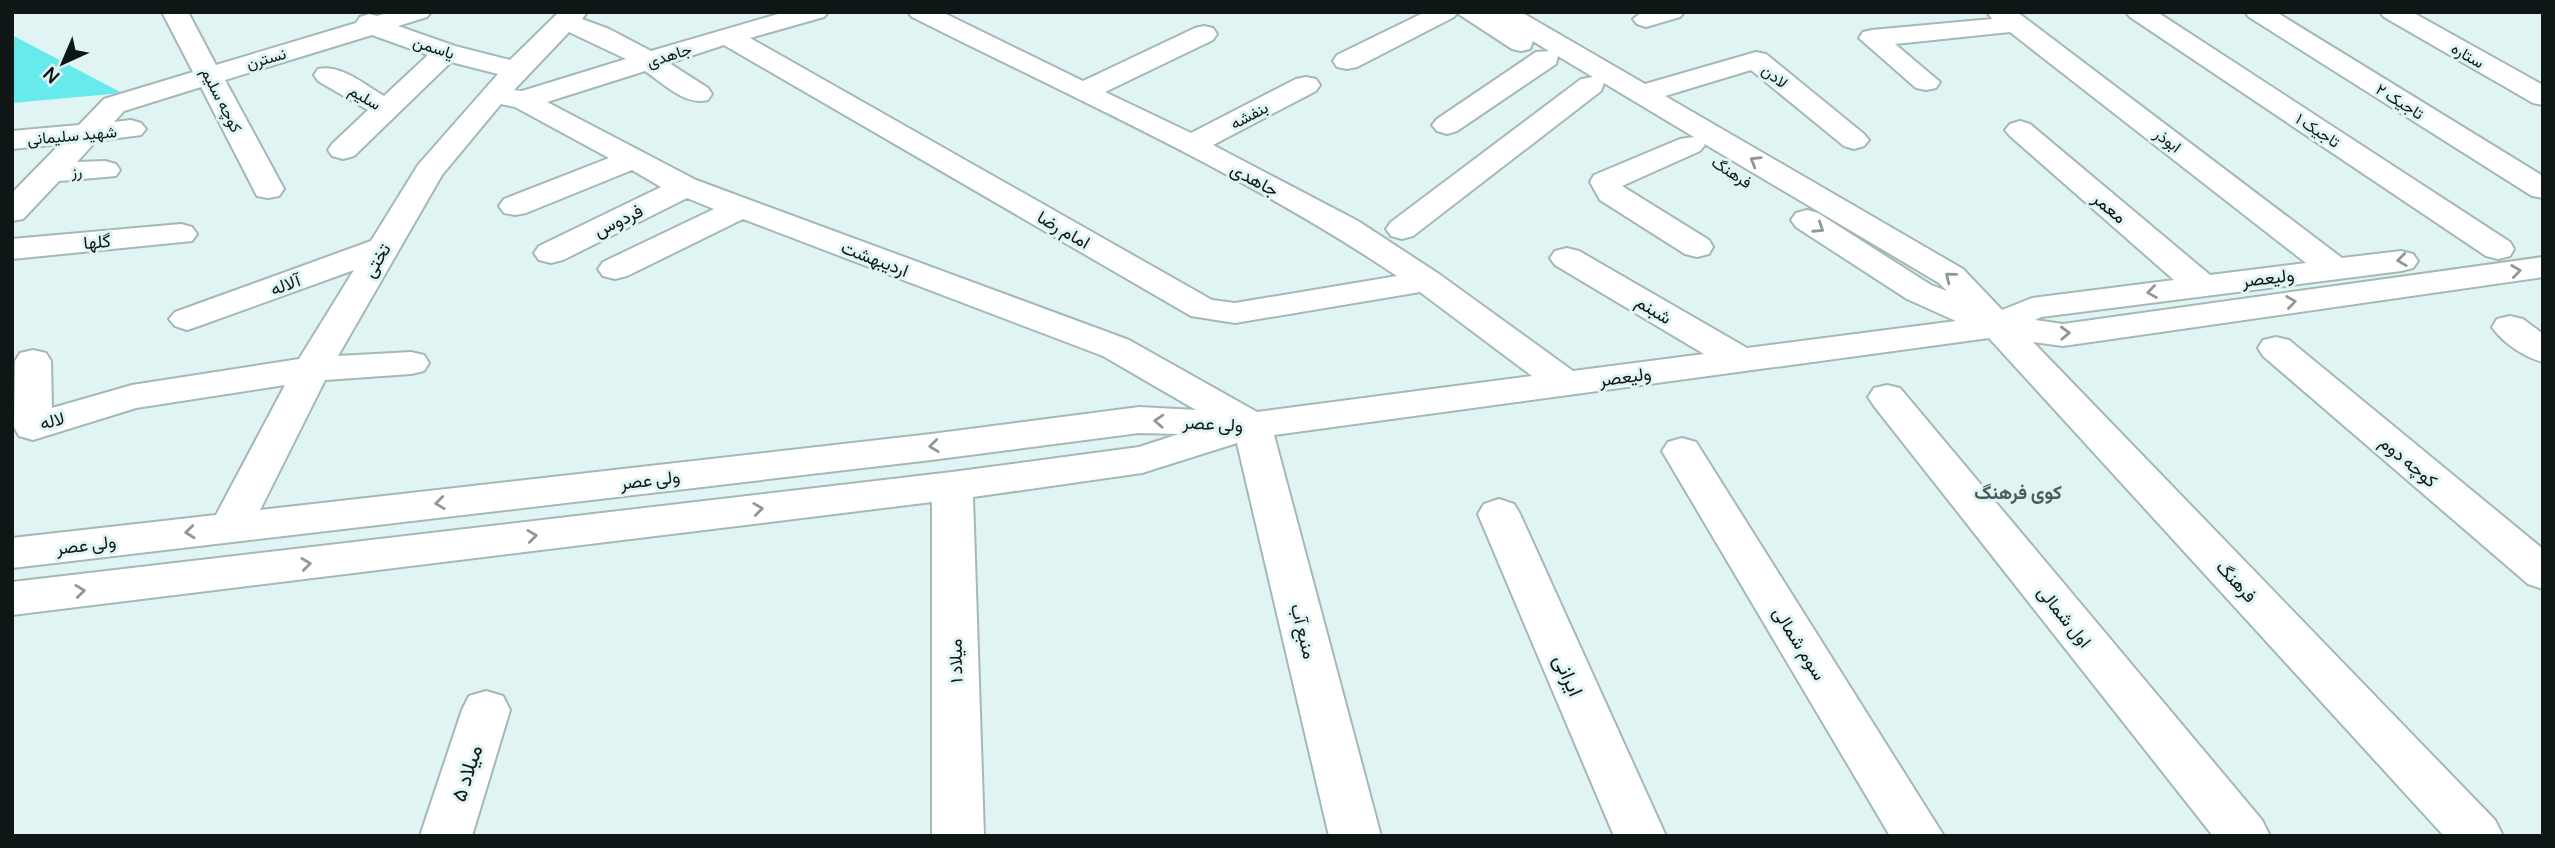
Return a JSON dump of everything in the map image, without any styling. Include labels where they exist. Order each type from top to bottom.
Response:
[{"type":"street","name":"کوچه سلیم","points":[[175,12],[268,189]]},
{"type":"street","name":"نسترن","points":[[85,133],[114,105],[367,20],[418,12]]},
{"type":"street","name":"جاهدی","points":[[921,12],[1191,145],[1347,228],[1427,281],[1567,384]]},
{"type":"street","points":[[1347,61],[1445,12]]},
{"type":"street","name":"فرهنگ","points":[[1469,12],[1690,145],[1919,292],[1998,326]]},
{"type":"street","name":"فرهنگ","points":[[1502,12],[1951,276],[2477,836]]},
{"type":"street","name":"تاجیک ۱","points":[[2139,12],[2498,248]]},
{"type":"street","name":"تاجیک ۲","points":[[2258,12],[2543,189]]},
{"type":"street","name":"ستاره","points":[[2393,12],[2543,97]]},
{"type":"street","name":"جاهدی","points":[[512,88],[648,61],[800,14]]},
{"type":"street","name":"تختی","points":[[230,527],[312,369],[429,171],[512,88],[569,17],[648,61],[698,94]]},
{"type":"street","points":[[1926,82],[1872,38],[2008,18]]},
{"type":"street","name":"ابوذر","points":[[2008,18],[2335,269]]},
{"type":"street","name":"یاسمن","points":[[367,20],[446,52],[512,88]]},
{"type":"street","points":[[1082,92],[1204,34]]},
{"type":"street","name":"امام رضا","points":[[727,36],[1202,309],[1235,313],[1427,281]]},
{"type":"street","points":[[386,109],[446,52]]},
{"type":"street","name":"لادن","points":[[1643,94],[1768,56],[1854,140]]},
{"type":"street","points":[[1447,125],[1546,58]]},
{"type":"street","name":"سلیم","points":[[328,75],[386,109],[344,150]]},
{"type":"street","name":"بنفشه","points":[[1191,145],[1306,85]]},
{"type":"street","points":[[1402,229],[1591,85]]},
{"type":"street","name":"اردیبهشت","points":[[512,88],[631,160],[685,187],[1116,348],[1252,425]]},
{"type":"street","name":"شهید سلیمانی","points":[[12,140],[131,129]]},
{"type":"street","name":"معمر","points":[[2020,130],[2201,285]]},
{"type":"street","points":[[12,212],[85,133]]},
{"type":"street","points":[[1690,145],[1605,182],[1611,193],[1697,247]]},
{"type":"street","points":[[515,206],[631,160]]},
{"type":"street","name":"رز","points":[[48,172],[105,170]]},
{"type":"street","name":"فردوس","points":[[551,253],[685,187]]},
{"type":"street","points":[[615,269],[741,208]]},
{"type":"street","name":"گلها","points":[[12,248],[181,234]]},
{"type":"street","name":"ولیعصر","points":[[1998,326],[2032,308],[2543,243]]},
{"type":"street","name":"آلاله","points":[[187,319],[383,248]]},
{"type":"street","name":"شبنم","points":[[1567,258],[1741,360]]},
{"type":"street","name":"ولیعصر","points":[[1252,425],[1998,326],[2063,335],[2543,267]]},
{"type":"street","points":[[2510,327],[2543,351]]},
{"type":"street","name":"کوچه دوم","points":[[2276,348],[2543,573]]},
{"type":"street","name":"لاله","points":[[33,361],[33,427],[132,397],[312,369]]},
{"type":"street","points":[[312,369],[411,363]]},
{"type":"street","name":"اول شمالی","points":[[1886,397],[2244,836]]},
{"type":"street","name":"ولی عصر","points":[[12,553],[930,447],[1139,420],[1252,425]]},
{"type":"street","name":"ولی عصر","points":[[12,599],[952,486],[1142,460],[1252,425]]},
{"type":"street","name":"منبع آب","points":[[1252,425],[1355,836]]},
{"type":"street","name":"سوم شمالی","points":[[1682,451],[1918,836]]},
{"type":"street","name":"میلاد ۱","points":[[952,486],[958,836]]},
{"type":"street","name":"ایرانی","points":[[1499,514],[1640,836]]},
{"type":"street","name":"میلاد ۵","points":[[446,836],[486,710]]},
{"type":"shaded area","points":[[12,35],[122,93],[12,103]]},
{"type":"district","name":"کوی فرهنگ","points":[[2018,492]]}]
